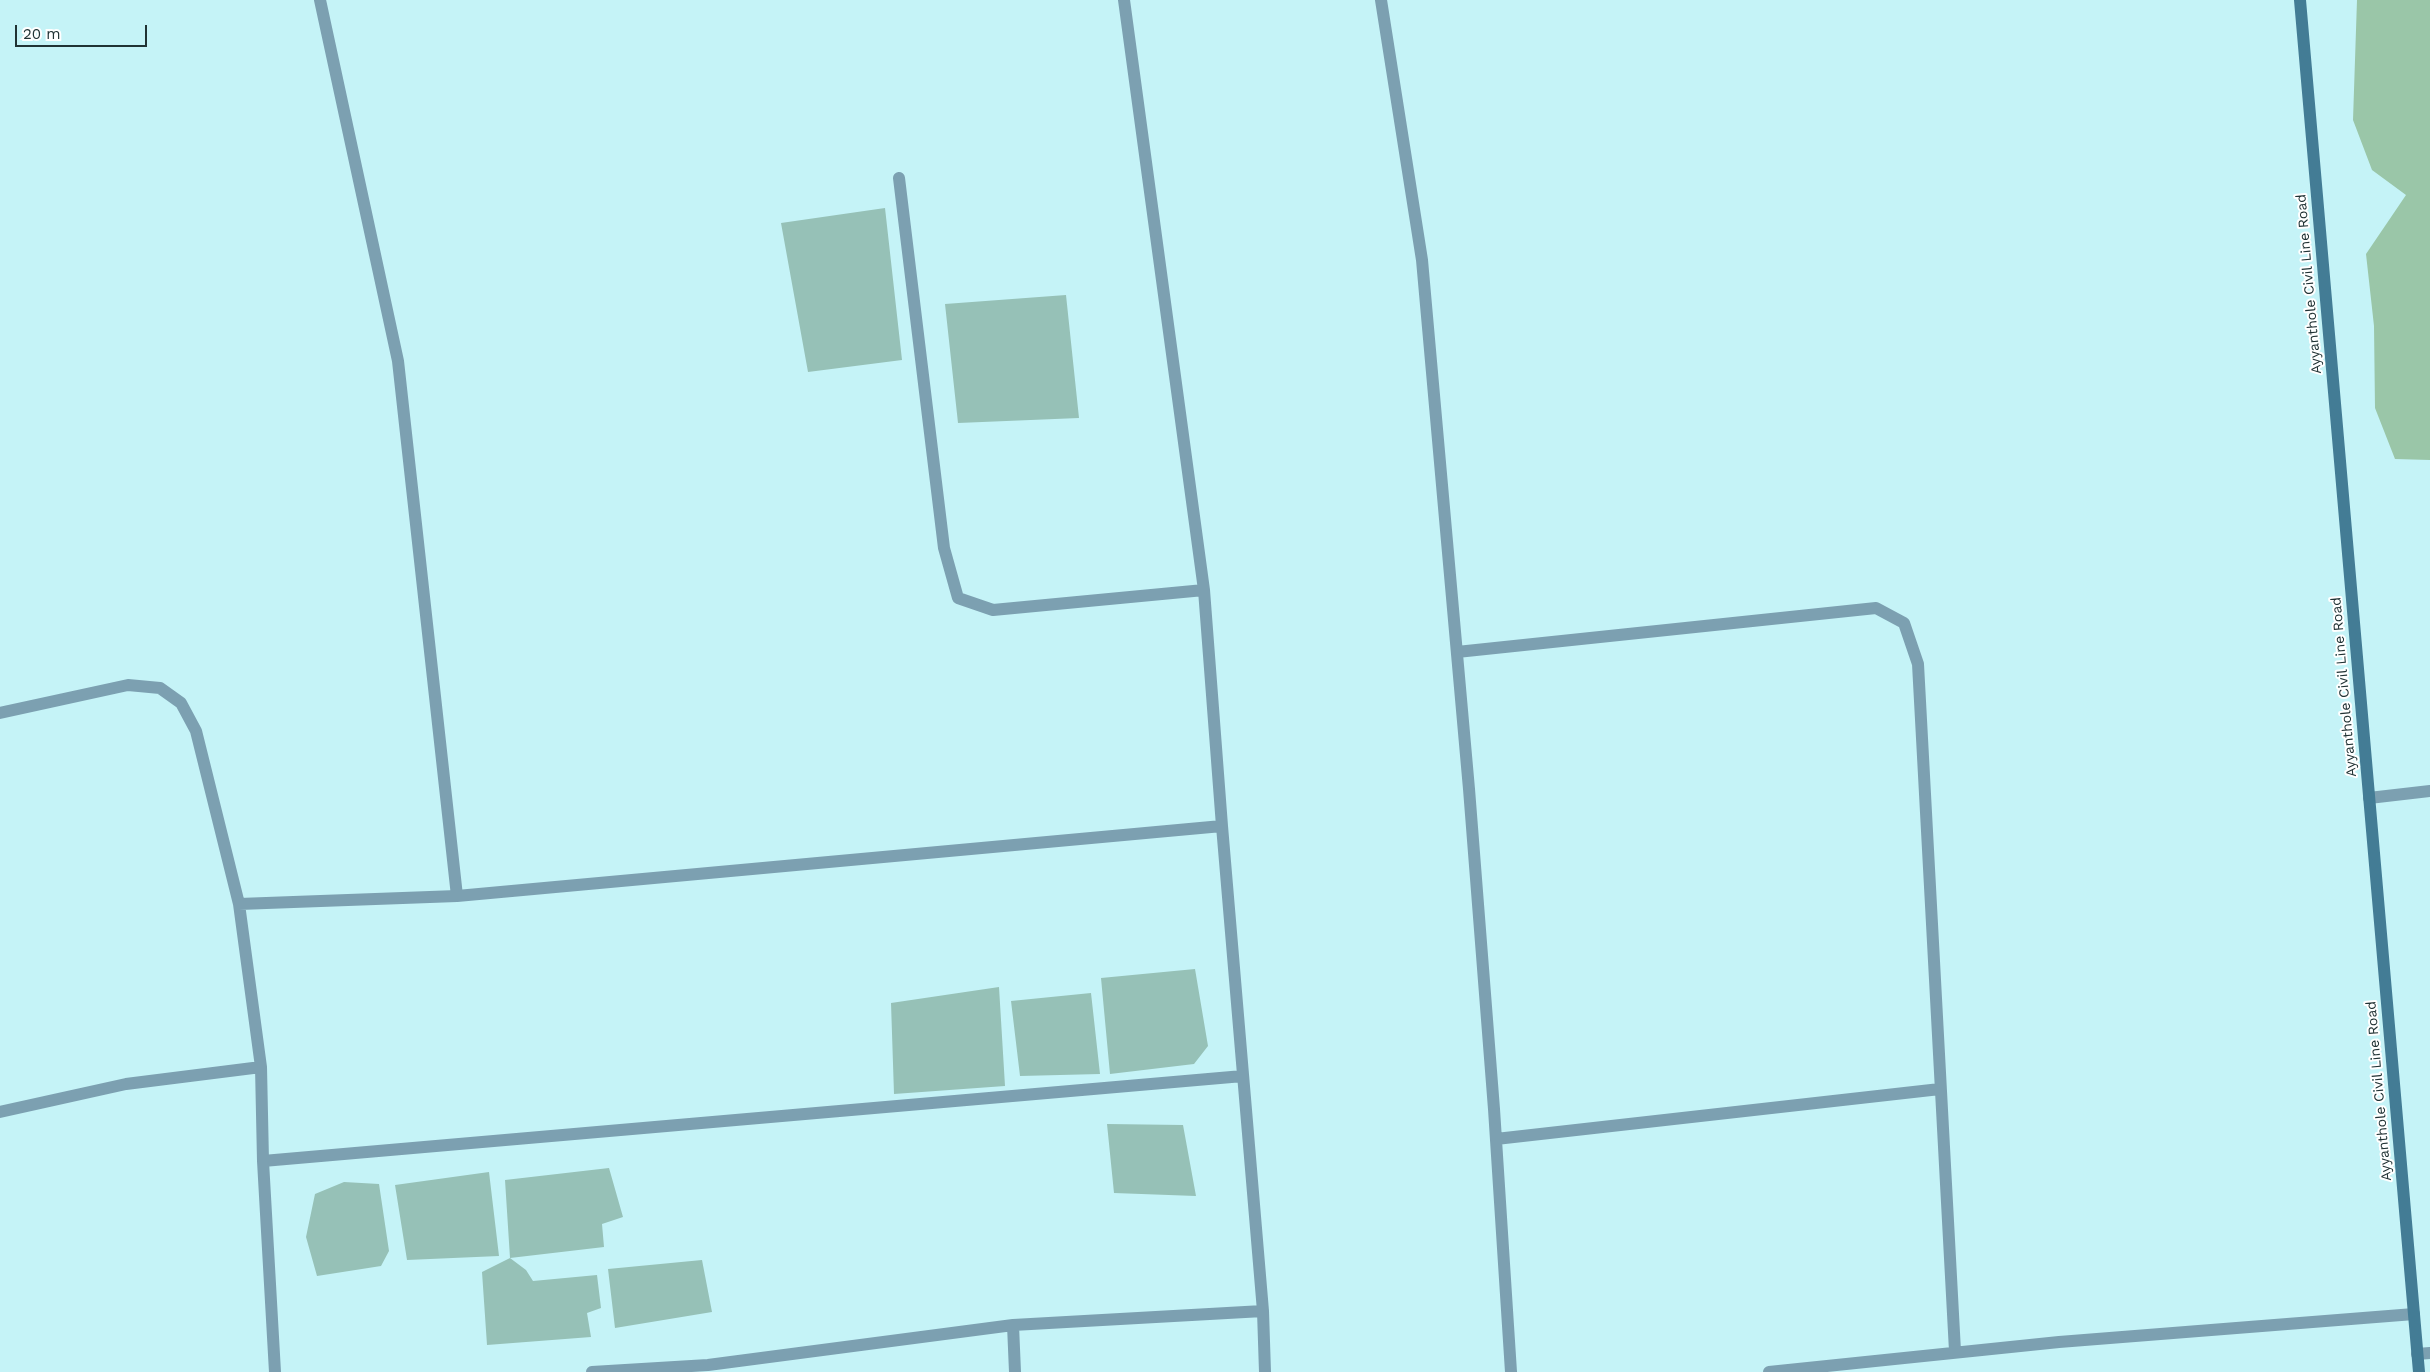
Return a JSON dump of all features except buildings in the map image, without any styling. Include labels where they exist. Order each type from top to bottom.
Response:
[{"type":"main road","name":"Ayyanthole Civil Line Road","points":[[2300,0],[2414,1314],[2424,1354],[2419,1372]]},
{"type":"street","points":[[320,0],[398,361],[457,896]]},
{"type":"street","points":[[1124,0],[1204,590],[1263,1311],[1265,1372]]},
{"type":"street","points":[[1381,0],[1422,260],[1457,652],[1496,1139],[1512,1372]]},
{"type":"street","points":[[899,178],[944,548],[958,598],[993,610],[1204,590]]},
{"type":"street","points":[[1457,652],[1876,608],[1904,623],[1918,664],[1955,1352]]},
{"type":"street","points":[[0,713],[128,685],[160,688],[181,703],[196,731],[239,904],[261,1067],[263,1161],[275,1372]]},
{"type":"street","points":[[2369,798],[2430,791]]},
{"type":"street","points":[[239,904],[457,896],[1222,826]]},
{"type":"street","points":[[0,1112],[126,1084],[261,1067]]},
{"type":"street","points":[[263,1161],[1243,1076]]},
{"type":"street","points":[[1496,1139],[1940,1089]]},
{"type":"street","points":[[592,1372],[708,1365],[1013,1325],[1263,1311]]},
{"type":"street","points":[[1769,1372],[1955,1352],[2414,1314]]},
{"type":"street","points":[[1013,1325],[1015,1372]]},
{"type":"green space","points":[[2357,0],[2430,0],[2430,460],[2395,459],[2375,408],[2374,326],[2366,254],[2406,195],[2372,170],[2353,120]]}]
